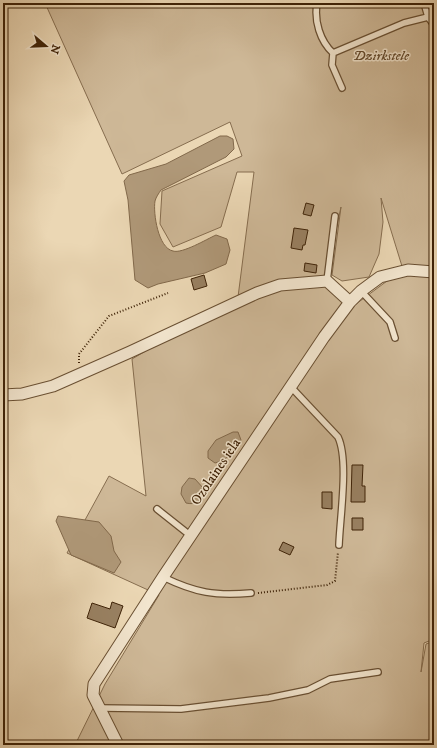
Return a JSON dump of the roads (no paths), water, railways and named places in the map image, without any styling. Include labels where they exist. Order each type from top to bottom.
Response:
[{"type":"street","name":"Ozolaines iela","points":[[118,745],[93,695],[94,684],[163,577],[350,302],[361,291],[380,277],[408,270],[434,272]]},
{"type":"street","points":[[3,395],[22,394],[52,386],[257,293],[280,285],[327,281],[350,302]]},
{"type":"lane","points":[[318,3],[316,14],[324,45],[333,53]]},
{"type":"lane","points":[[424,3],[428,17],[434,24]]},
{"type":"lane","points":[[333,53],[404,23],[428,17]]},
{"type":"lane","points":[[333,53],[332,65],[342,88]]},
{"type":"lane","points":[[327,281],[335,216]]},
{"type":"lane","points":[[361,291],[390,322],[395,338]]},
{"type":"lane","points":[[291,387],[338,437],[342,444],[344,462],[339,545]]},
{"type":"lane","points":[[157,509],[191,536]]},
{"type":"lane","points":[[163,577],[183,587],[204,593],[225,596],[251,593]]},
{"type":"lane","points":[[100,708],[181,708],[269,698],[308,690],[330,679],[378,672]]},
{"type":"park label","name":"Dzirkstele","points":[[381,56]]}]
